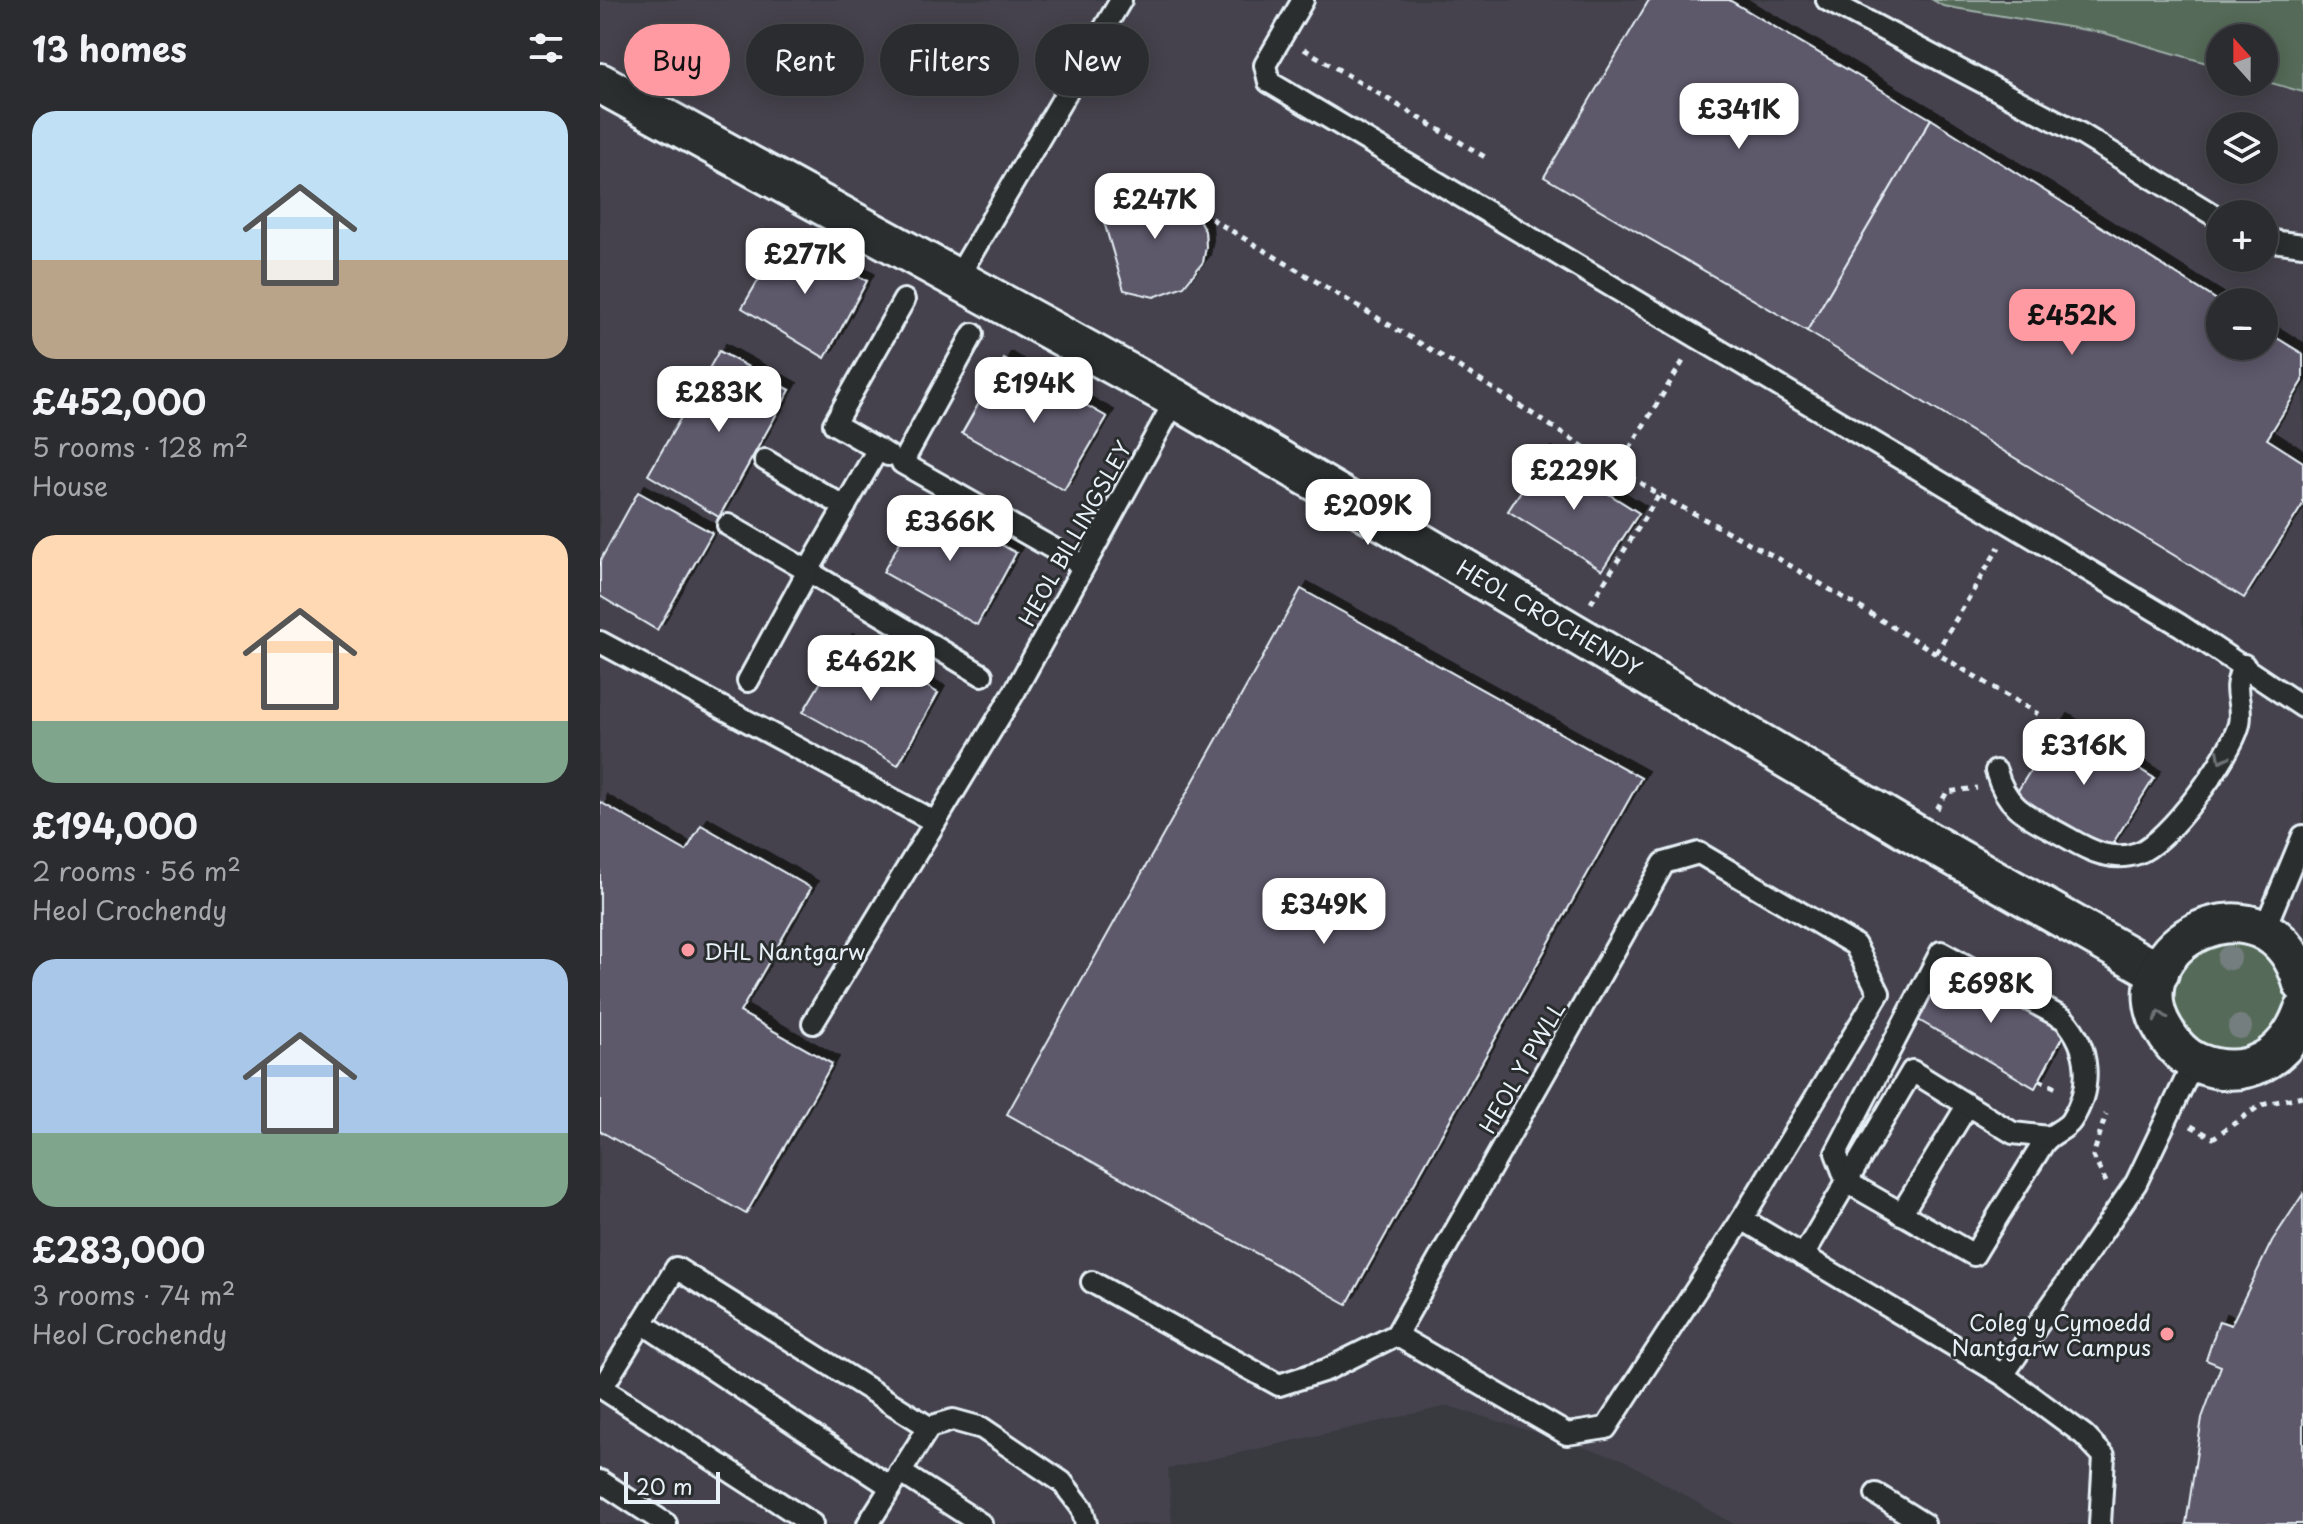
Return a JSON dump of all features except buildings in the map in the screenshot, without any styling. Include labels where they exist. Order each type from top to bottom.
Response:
[{"type":"street","name":"HEOL CROCHENDY","points":[[600,83],[1176,399],[1920,837],[2159,973]]},
{"type":"street","points":[[2300,1027],[2281,1051],[2262,1064],[2239,1070],[2216,1070],[2194,1062],[2174,1046],[2160,1024],[2155,999],[2159,973],[2171,950],[2190,933],[2214,924],[2240,922],[2264,930],[2285,946],[2298,965],[2303,984]]},
{"type":"lane","points":[[956,280],[1121,0]]},
{"type":"lane","points":[[1303,0],[1265,65],[1269,82],[2244,665],[2303,707]]},
{"type":"lane","points":[[1827,0],[2081,134],[2206,210]]},
{"type":"lane","points":[[2278,242],[2303,245]]},
{"type":"lane","points":[[904,300],[834,424],[1082,565]]},
{"type":"lane","points":[[902,463],[973,334]]},
{"type":"lane","name":"HEOL BILLINGSLEY","points":[[813,1023],[1015,691],[1176,399]]},
{"type":"lane","points":[[748,681],[878,449]]},
{"type":"lane","points":[[765,460],[845,507]]},
{"type":"lane","points":[[728,525],[982,675]]},
{"type":"lane","points":[[600,642],[935,822]]},
{"type":"lane","points":[[1998,778],[2008,803],[2102,856],[2138,853],[2164,833],[2210,780],[2239,723],[2235,683],[2244,665]]},
{"type":"lane","points":[[2264,930],[2303,836]]},
{"type":"lane","name":"HEOL Y PWLL","points":[[1699,853],[1855,945],[1879,993],[1742,1219],[1606,1428],[1567,1434],[1396,1335],[1664,863],[1699,853]]},
{"type":"lane","points":[[1941,952],[2064,1019],[2075,1031],[2086,1063],[2082,1098],[2069,1124],[2048,1137],[1974,1255],[1847,1182],[1836,1153],[1941,952]]},
{"type":"lane","points":[[2003,1375],[2136,1183],[2194,1062]]},
{"type":"lane","points":[[1803,1256],[1912,1071],[2013,1133],[2048,1137]]},
{"type":"lane","points":[[1901,1214],[1967,1106]]},
{"type":"lane","points":[[1742,1219],[2003,1375],[2084,1435],[2104,1456],[2100,1524]]},
{"type":"lane","points":[[812,1524],[602,1388],[676,1268],[929,1427]]},
{"type":"lane","points":[[1092,1282],[1279,1385],[1326,1370],[1396,1335]]},
{"type":"lane","points":[[642,1323],[896,1480],[981,1524]]},
{"type":"lane","points":[[868,1524],[929,1427],[953,1420],[982,1428],[1062,1482],[1078,1501],[1086,1524]]},
{"type":"lane","points":[[600,1481],[666,1524]]},
{"type":"lane","points":[[1876,1494],[1924,1524]]},
{"type":"path","points":[[1283,36],[1485,157]]},
{"type":"path","points":[[1205,186],[1205,215],[1453,363],[1659,495],[1779,559],[2038,714]]},
{"type":"path","points":[[1617,469],[1696,338]]},
{"type":"path","points":[[1574,631],[1659,495]]},
{"type":"path","points":[[1936,653],[2012,526]]},
{"type":"path","points":[[1920,837],[1947,792],[1998,778]]},
{"type":"path","points":[[2169,1113],[2213,1138],[2261,1105],[2303,1096]]},
{"type":"path","points":[[2082,1098],[2107,1107],[2093,1156],[2118,1209]]},
{"type":"shaded area","points":[[600,0],[1933,0],[1943,6],[2105,33],[2206,63],[2206,96],[2278,96],[2278,85],[2303,92],[2303,1524],[1734,1524],[1622,1459],[1448,1406],[1168,1469],[1172,1524],[600,1524]]},
{"type":"green space","points":[[1933,0],[2303,0],[2303,92],[2278,85],[2278,24],[2206,24],[2206,63],[2104,33],[1943,6]]},
{"type":"green space","points":[[2214,924],[2298,965],[2281,1051],[2194,1062],[2159,973]]},
{"type":"place","name":"DHL Nantgarw","points":[[688,950]]},
{"type":"place","name":"Coleg y Cymoedd Nantgarw Campus","points":[[2167,1334]]}]
